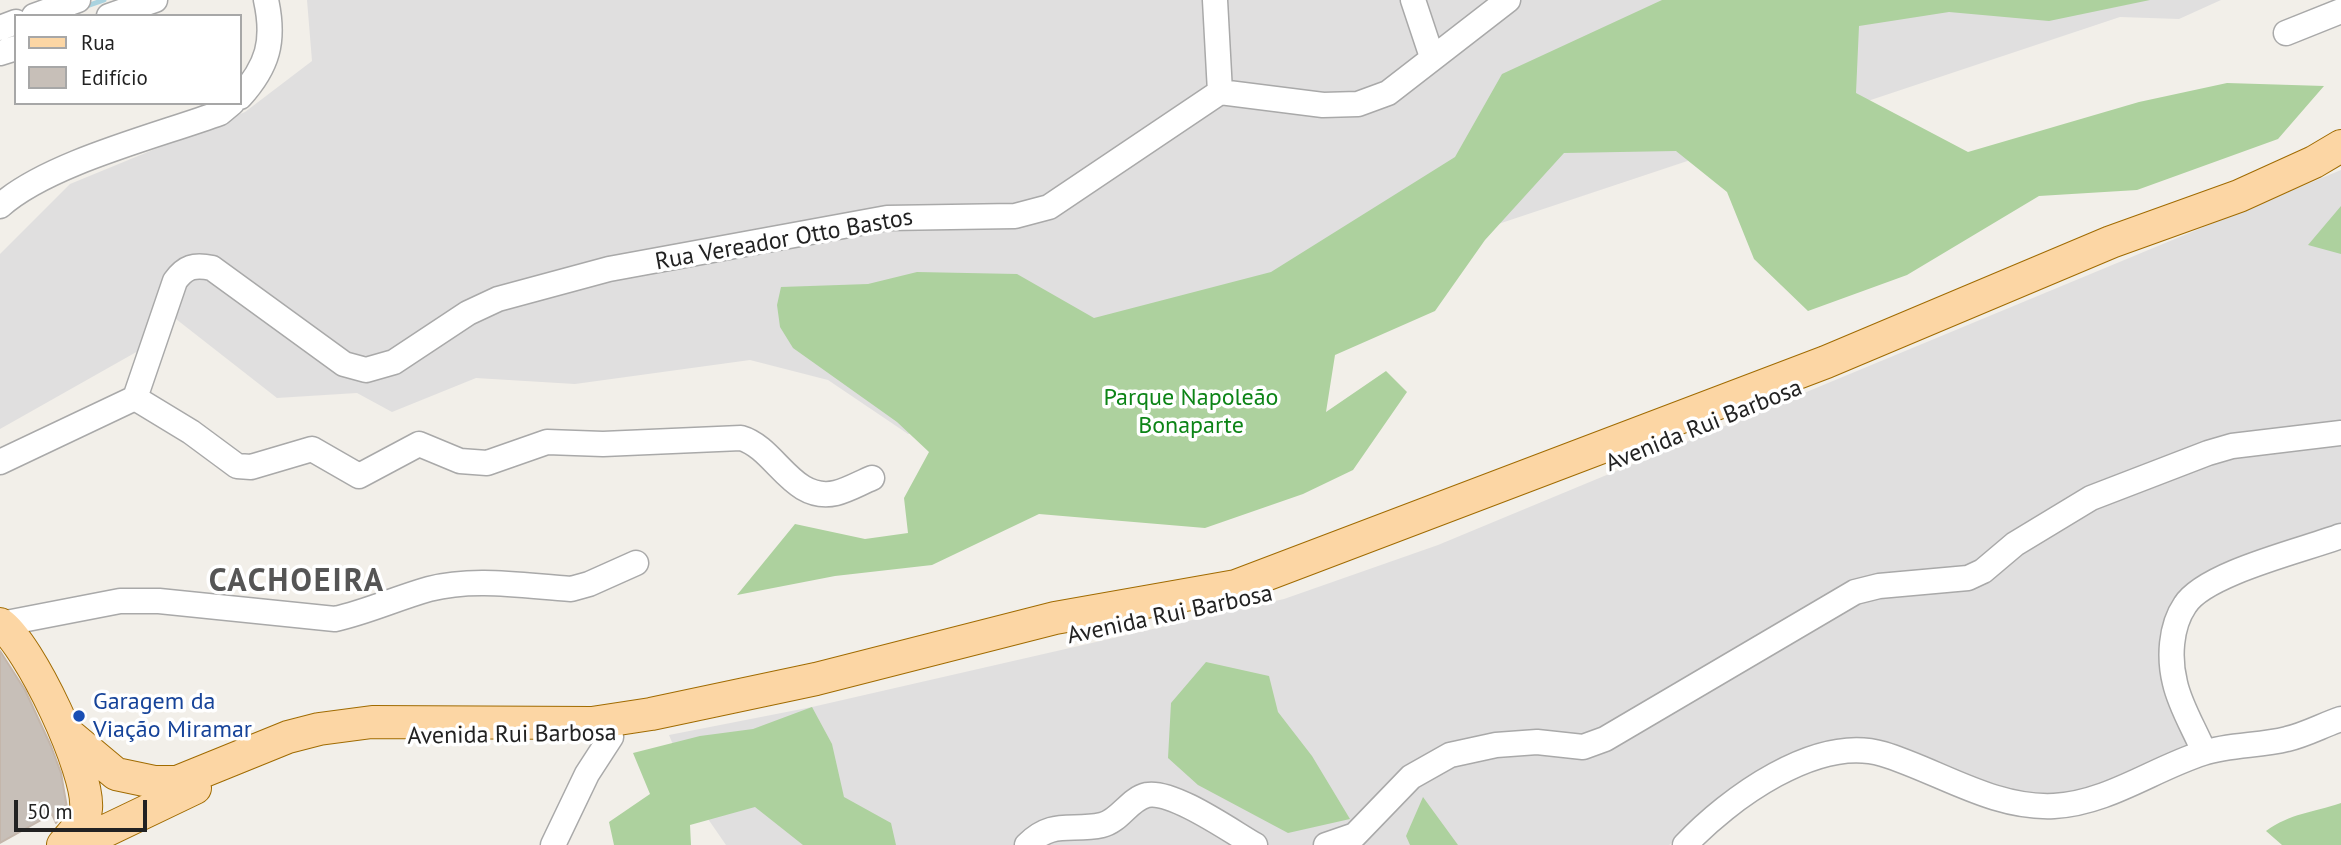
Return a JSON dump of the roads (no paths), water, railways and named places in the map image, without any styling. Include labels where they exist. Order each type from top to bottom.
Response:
[{"type":"main road","name":"Avenida Rui Barbosa","points":[[67,733],[99,763],[116,774],[177,782],[288,737],[372,722],[592,723],[652,714],[816,679],[1055,618],[1236,586],[1826,362],[2111,242],[2239,196],[2314,162],[2341,146]]},
{"type":"main road","name":"Avenida Rui Barbosa","points":[[76,845],[220,777],[288,751],[372,737],[611,737],[737,715],[945,663],[1265,597],[2303,187],[2341,167]]},
{"type":"main road","points":[[9,630],[67,733],[87,807],[83,819],[63,845]]},
{"type":"street","points":[[40,14],[78,0]]},
{"type":"street","points":[[115,14],[155,0]]},
{"type":"street","points":[[242,94],[258,77],[267,55],[270,24],[266,0]]},
{"type":"street","points":[[1214,0],[1220,92],[1323,106],[1358,104],[1388,93],[1508,0]]},
{"type":"street","points":[[1413,0],[1432,57]]},
{"type":"street","points":[[2286,33],[2341,11]]},
{"type":"street","name":"Rua Vereador Otto Bastos","points":[[135,398],[175,281],[183,270],[198,265],[212,268],[344,364],[366,370],[394,362],[468,313],[498,299],[609,269],[887,218],[1015,216],[1049,206],[1220,92]]},
{"type":"street","points":[[0,206],[18,190],[57,171],[220,113],[230,105]]},
{"type":"street","points":[[0,462],[135,398],[191,432],[237,466],[251,467],[312,449],[359,476],[419,444],[460,461],[487,463],[547,442],[603,444],[741,438],[753,441],[789,479],[804,488],[827,494],[837,493],[872,478]]},
{"type":"street","points":[[1326,845],[1355,835],[1411,777],[1450,755],[1496,745],[1537,742],[1583,747],[1605,739],[1855,592],[1879,586],[1968,578],[1983,571],[2015,544],[2091,498],[2208,453],[2232,446],[2341,433]]},
{"type":"street","points":[[2204,752],[2175,686],[2170,657],[2176,624],[2185,604],[2206,586],[2239,571],[2341,536]]},
{"type":"street","points":[[9,630],[120,601],[159,601],[335,619],[361,613],[429,589],[456,584],[571,589],[636,563]]},
{"type":"street","points":[[1685,845],[1709,820],[1748,791],[1821,755],[1846,750],[1885,755],[1979,793],[2054,806],[2107,794],[2204,752],[2288,739],[2341,719]]},
{"type":"street","points":[[553,845],[587,774],[611,737]]},
{"type":"street","points":[[1027,845],[1050,828],[1105,825],[1133,802],[1147,795],[1174,800],[1255,845]]},
{"type":"waterway","points":[[84,7],[104,0]]},
{"type":"place","name":"Garagem da Viação Miramar","points":[[79,716]]},
{"type":"district","name":"CACHOEIRA","points":[[297,582]]},
{"type":"park label","name":"Parque Napoleão Bonaparte","points":[[1191,412]]}]
